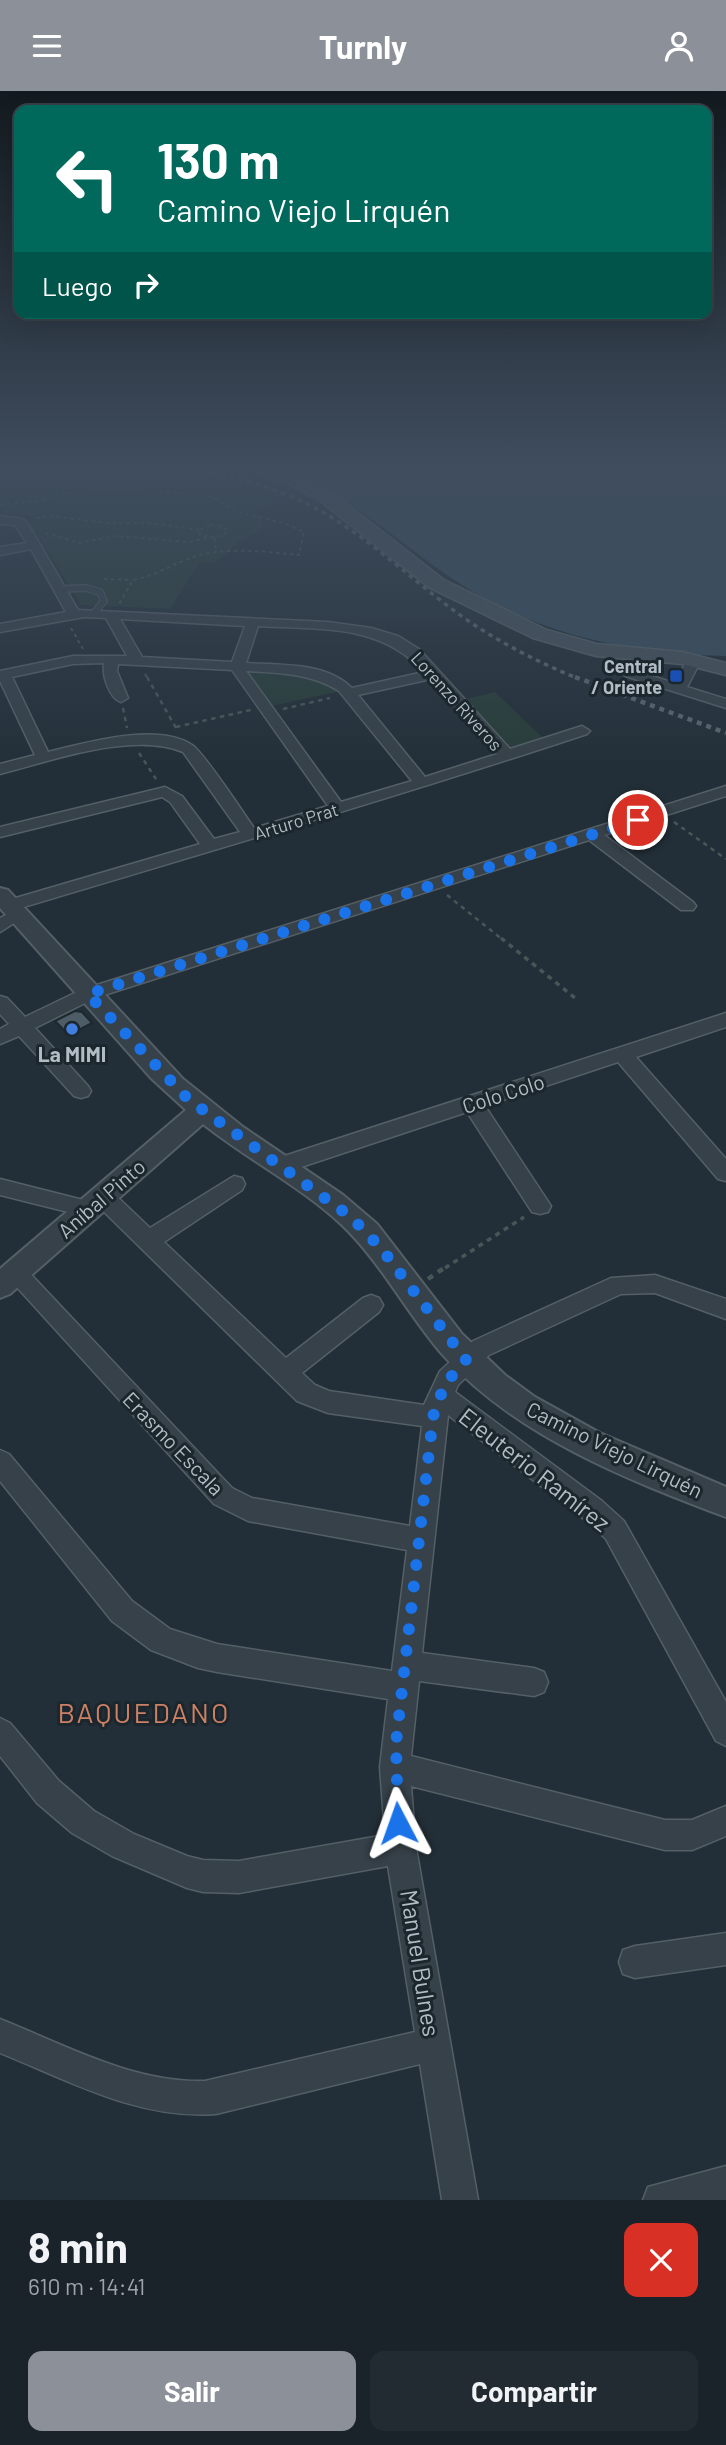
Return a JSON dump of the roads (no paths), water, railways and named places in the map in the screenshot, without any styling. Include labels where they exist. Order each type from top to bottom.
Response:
[{"type":"main road","points":[[419,569],[431,579],[518,624],[558,640],[596,650],[694,660],[726,669]]},
{"type":"street","points":[[48,569],[60,589],[70,617]]},
{"type":"street","name":"Lorenzo Riveros","points":[[0,628],[94,613],[340,627],[382,635],[408,647],[507,756]]},
{"type":"street","points":[[110,614],[137,660]]},
{"type":"street","points":[[237,666],[253,622]]},
{"type":"street","points":[[44,759],[2,674],[89,658],[237,666],[320,675],[339,683],[422,783]]},
{"type":"street","points":[[113,659],[111,675],[121,698]]},
{"type":"street","points":[[679,688],[694,660]]},
{"type":"street","points":[[237,666],[265,710],[338,809]]},
{"type":"street","points":[[630,673],[726,704]]},
{"type":"street","points":[[349,693],[435,674]]},
{"type":"street","name":"Arturo Prat","points":[[6,911],[582,731]]},
{"type":"street","points":[[0,769],[141,738],[183,745],[251,835]]},
{"type":"street","points":[[0,1037],[88,994],[726,791]]},
{"type":"street","points":[[0,832],[165,792],[176,799],[211,847]]},
{"type":"street","points":[[592,834],[687,906]]},
{"type":"street","name":"Camino Viejo Lirquén","points":[[6,911],[160,1072],[202,1110],[351,1217],[381,1248],[466,1360],[504,1392],[547,1419],[627,1459],[726,1502]]},
{"type":"street","points":[[0,1002],[81,1091]]},
{"type":"street","name":"Colo Colo","points":[[280,1165],[726,1020]]},
{"type":"street","points":[[622,1054],[722,1161]]},
{"type":"street","points":[[472,1103],[540,1206]]},
{"type":"street","name":"Aníbal Pinto","points":[[7,1280],[202,1110]]},
{"type":"street","points":[[148,1241],[234,1184]]},
{"type":"street","points":[[0,1187],[95,1203]]},
{"type":"street","name":"Eleuterio Ramírez","points":[[95,1203],[148,1241],[306,1393],[328,1402],[437,1406],[593,1510],[615,1530],[726,1731]]},
{"type":"street","name":"Erasmo Escala","points":[[7,1280],[212,1485],[235,1504],[262,1512],[419,1540]]},
{"type":"street","name":"Manuel Bulnes","points":[[460,2200],[401,1847],[394,1767],[437,1406],[449,1378],[466,1360],[491,1343],[619,1286],[655,1285],[726,1309]]},
{"type":"street","points":[[285,1372],[371,1305]]},
{"type":"street","points":[[0,1462],[122,1611],[162,1640],[198,1654],[217,1658],[403,1676],[534,1682]]},
{"type":"street","points":[[0,1733],[48,1792],[83,1822],[123,1845],[187,1872],[223,1878],[248,1876],[401,1847]]},
{"type":"street","points":[[394,1767],[665,1835],[692,1835],[726,1821]]},
{"type":"street","points":[[635,1962],[726,1949]]},
{"type":"street","points":[[0,2036],[139,2092],[190,2099],[216,2097],[434,2044]]},
{"type":"street","points":[[661,2200],[726,2184]]},
{"type":"lane","points":[[60,589],[86,588],[100,591],[104,601],[94,613]]},
{"type":"water","points":[[439,569],[726,569],[726,656],[651,651],[579,636],[510,611],[476,594]]},
{"type":"railway","points":[[402,569],[495,638],[579,679]]},
{"type":"railway","points":[[575,677],[726,733]]},
{"type":"place","name":"Central / Oriente","points":[[676,676]]},
{"type":"place","name":"La MIMI","points":[[72,1029]]},
{"type":"district","name":"BAQUEDANO","points":[[144,1712]]}]
